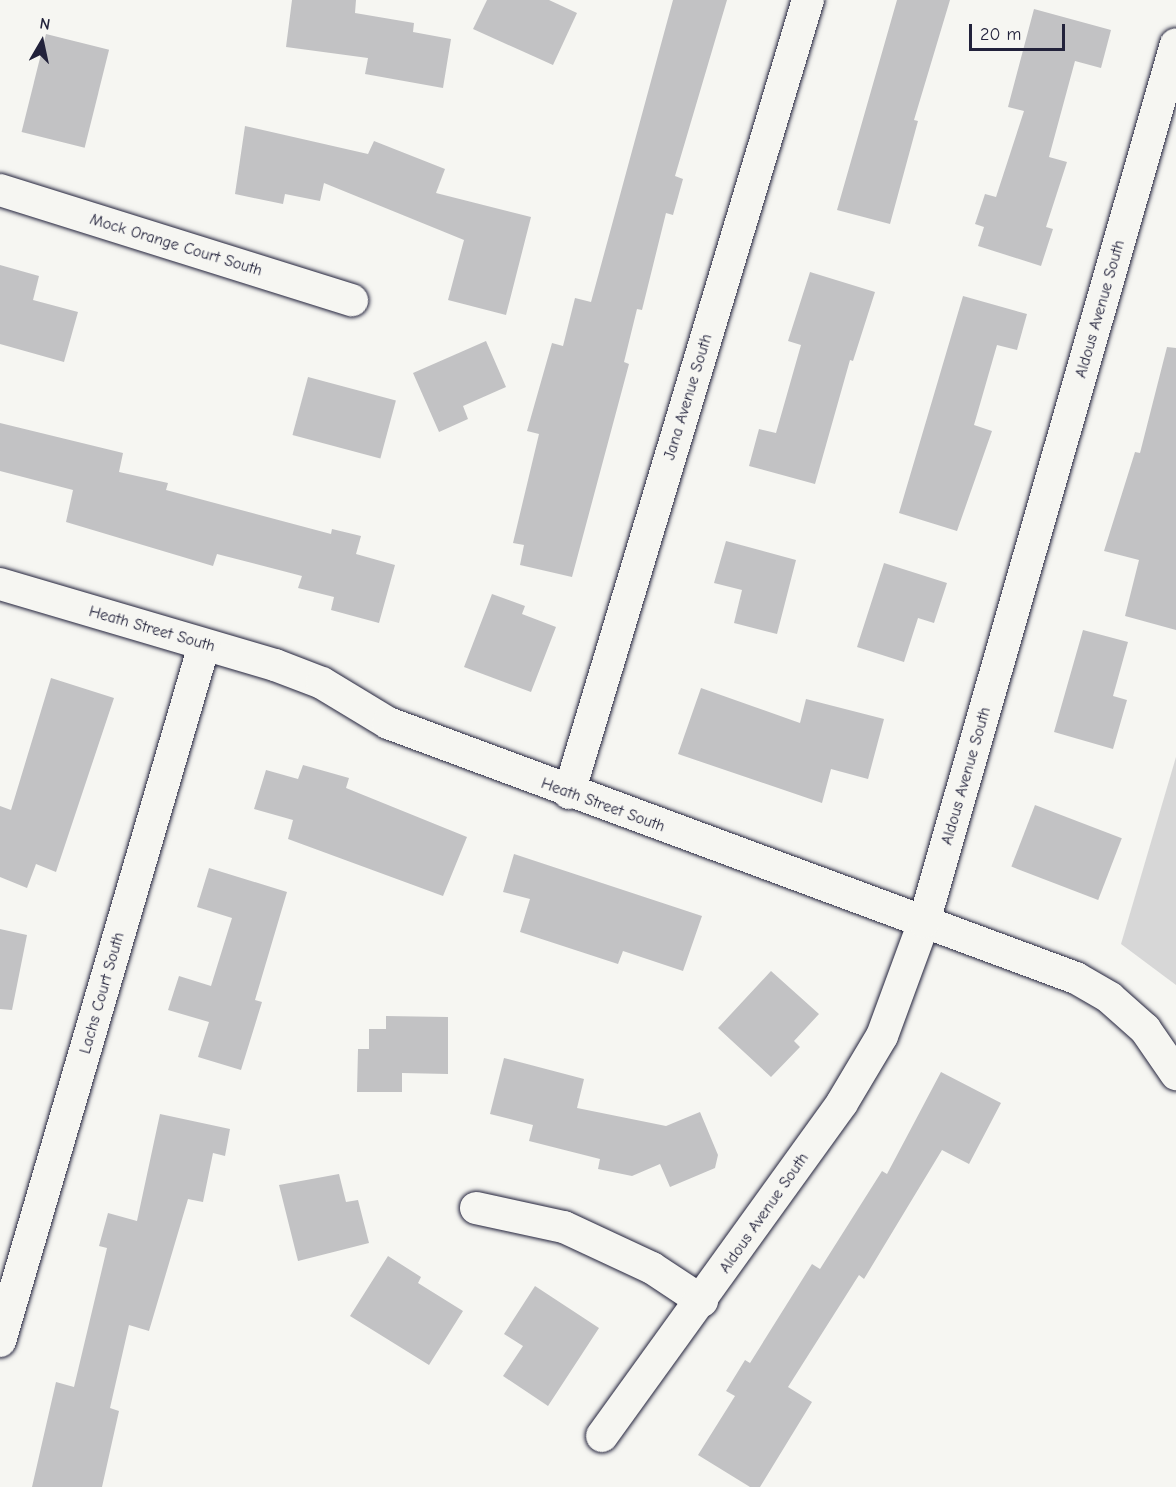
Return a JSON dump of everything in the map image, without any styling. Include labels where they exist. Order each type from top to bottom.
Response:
[{"type":"street","name":"Jana Avenue South","points":[[569,793],[808,0]]},
{"type":"street","name":"Aldous Avenue South","points":[[602,1436],[702,1301],[842,1103],[882,1036],[924,922],[1176,44]]},
{"type":"street","name":"Mock Orange Court South","points":[[0,190],[352,300]]},
{"type":"street","name":"Heath Street South","points":[[0,584],[322,683],[388,723],[569,793],[924,922],[1014,952],[1076,978],[1110,998],[1145,1029],[1176,1074]]},
{"type":"street","name":"Lachs Court South","points":[[0,1341],[204,645]]},
{"type":"street","points":[[476,1209],[564,1227],[652,1268],[702,1301]]},
{"type":"shaded area","points":[[1176,757],[1176,985],[1121,944]]},
{"type":"building","points":[[292,0],[356,0],[355,13],[414,23],[413,32],[451,39],[443,88],[365,74],[368,58],[286,47]]},
{"type":"building","points":[[487,0],[549,0],[577,13],[553,65],[473,29]]},
{"type":"building","points":[[673,0],[727,0],[675,176],[683,179],[673,215],[666,213],[642,310],[637,309],[624,362],[629,364],[572,577],[520,565],[524,545],[513,543],[539,434],[527,431],[552,343],[563,346],[575,298],[591,302]]},
{"type":"building","points":[[897,0],[950,0],[914,120],[918,121],[890,224],[837,210]]},
{"type":"building","points":[[1034,9],[1111,30],[1101,68],[1075,61],[1049,157],[1067,162],[1046,227],[1053,229],[1041,266],[978,246],[984,227],[975,224],[985,194],[996,197],[1024,111],[1008,107]]},
{"type":"building","points":[[46,34],[109,50],[85,148],[22,132]]},
{"type":"building","points":[[245,126],[368,154],[374,141],[445,169],[436,193],[531,217],[506,315],[448,300],[464,240],[324,183],[320,201],[285,194],[283,204],[235,194]]},
{"type":"building","points":[[0,265],[39,276],[33,300],[78,312],[64,362],[0,344]]},
{"type":"building","points":[[810,272],[875,292],[853,361],[850,360],[815,484],[749,466],[759,429],[776,433],[801,345],[788,341]]},
{"type":"building","points":[[963,296],[1027,314],[1017,350],[997,345],[974,425],[992,431],[957,531],[899,513]]},
{"type":"building","points":[[486,341],[506,387],[463,406],[468,419],[439,432],[413,373]]},
{"type":"building","points":[[1167,347],[1176,348],[1176,630],[1125,616],[1139,560],[1104,551],[1135,452],[1140,453]]},
{"type":"building","points":[[308,377],[396,401],[380,459],[292,435]]},
{"type":"building","points":[[0,423],[123,453],[119,472],[168,483],[166,490],[331,534],[332,529],[361,536],[356,554],[395,565],[379,623],[331,610],[334,597],[298,588],[302,576],[217,554],[213,566],[66,522],[73,490],[0,471]]},
{"type":"building","points":[[726,541],[796,560],[777,634],[734,623],[742,590],[714,583]]},
{"type":"building","points":[[884,563],[947,583],[934,623],[918,618],[904,662],[857,647]]},
{"type":"building","points":[[492,594],[525,606],[522,614],[556,627],[531,692],[464,667]]},
{"type":"building","points":[[1083,630],[1128,642],[1113,696],[1127,700],[1113,749],[1054,732]]},
{"type":"building","points":[[51,678],[114,698],[56,872],[36,864],[27,888],[0,877],[0,806],[11,810]]},
{"type":"building","points":[[701,688],[800,723],[806,699],[884,719],[868,779],[831,769],[822,803],[678,754]]},
{"type":"building","points":[[303,765],[349,778],[346,788],[467,837],[443,896],[288,839],[293,820],[254,809],[266,770],[298,779]]},
{"type":"building","points":[[1035,805],[1122,838],[1098,900],[1011,867]]},
{"type":"building","points":[[514,854],[702,916],[683,971],[623,951],[618,964],[520,932],[530,899],[503,892]]},
{"type":"building","points":[[209,868],[287,892],[255,1000],[262,1002],[241,1070],[198,1057],[209,1022],[168,1010],[179,976],[211,986],[232,918],[197,907]]},
{"type":"building","points":[[0,929],[27,935],[12,1010],[0,1009]]},
{"type":"building","points":[[771,971],[819,1014],[794,1041],[800,1047],[771,1077],[718,1028]]},
{"type":"building","points":[[386,1016],[448,1017],[448,1074],[402,1073],[402,1092],[357,1092],[358,1049],[369,1049],[369,1029],[386,1029]]},
{"type":"building","points":[[504,1058],[584,1079],[577,1108],[666,1126],[700,1112],[718,1155],[715,1168],[670,1187],[660,1164],[632,1176],[598,1169],[600,1159],[529,1141],[533,1125],[490,1114]]},
{"type":"building","points":[[941,1072],[1001,1103],[969,1164],[942,1150],[864,1279],[859,1275],[788,1387],[812,1402],[760,1487],[750,1487],[698,1455],[735,1396],[726,1391],[745,1360],[750,1363],[812,1264],[820,1269],[882,1171],[887,1174]]},
{"type":"building","points":[[160,1114],[230,1129],[225,1156],[213,1153],[203,1202],[188,1199],[149,1331],[129,1325],[110,1408],[119,1411],[102,1487],[32,1487],[56,1382],[74,1387],[107,1248],[99,1246],[108,1213],[137,1221]]},
{"type":"building","points":[[339,1174],[346,1202],[358,1200],[369,1243],[298,1261],[279,1185]]},
{"type":"building","points":[[388,1256],[421,1277],[418,1283],[463,1311],[429,1365],[350,1316]]},
{"type":"building","points":[[535,1286],[599,1328],[548,1406],[503,1376],[523,1346],[504,1334]]}]
